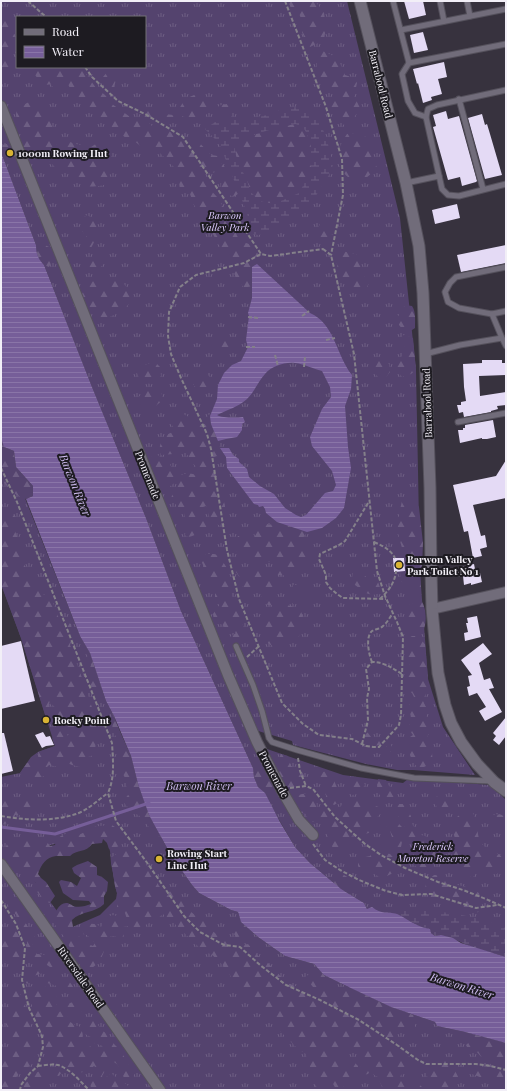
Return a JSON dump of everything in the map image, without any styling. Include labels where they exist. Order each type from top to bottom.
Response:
[{"type":"street","name":"Barrabool Road","points":[[360,1],[406,183],[419,246],[423,293],[430,488],[432,609],[438,673],[445,705],[451,723],[461,742],[477,764],[494,782],[506,791]]},
{"type":"street","name":"Promenade","points":[[1,106],[228,675],[257,742],[281,789],[299,820],[313,840]]},
{"type":"street","points":[[432,609],[506,592]]},
{"type":"street","name":"Riversdale Road","points":[[1,864],[160,1090]]},
{"type":"lane","points":[[393,1],[409,63],[402,74],[408,101],[415,113],[426,117]]},
{"type":"lane","points":[[440,1],[444,21]]},
{"type":"lane","points":[[467,1],[470,16]]},
{"type":"lane","points":[[401,30],[506,9]]},
{"type":"lane","points":[[409,63],[506,44]]},
{"type":"lane","points":[[506,90],[437,104],[428,109],[426,117],[442,189],[448,195],[458,196],[506,184]]},
{"type":"lane","points":[[459,99],[483,189]]},
{"type":"lane","points":[[406,183],[439,176]]},
{"type":"lane","points":[[506,267],[456,277],[450,283],[445,292],[448,302],[460,308],[492,314],[506,311]]},
{"type":"lane","points":[[492,314],[506,346]]},
{"type":"lane","points":[[425,354],[460,345],[502,338]]},
{"type":"lane","points":[[458,422],[506,412]]},
{"type":"lane","name":"Promenade","points":[[236,646],[253,685],[269,738],[272,742],[361,768],[414,778],[494,782]]},
{"type":"path","points":[[28,1],[45,16]]},
{"type":"path","points":[[284,1],[326,107],[342,159],[343,195],[332,255],[354,354],[377,571],[384,595],[403,637],[401,715],[399,725],[379,747],[372,748],[352,739],[319,735],[304,724],[282,703],[239,599],[227,550],[211,449],[207,434],[171,354],[168,336],[169,312],[180,288],[196,276],[244,263],[261,254],[270,256],[322,249],[332,255]]},
{"type":"path","points":[[86,68],[92,77],[118,101],[145,114],[183,137],[261,254]]},
{"type":"path","points":[[302,316],[309,311]]},
{"type":"path","points":[[248,317],[258,318]]},
{"type":"path","points":[[326,340],[335,338]]},
{"type":"path","points":[[246,347],[255,347]]},
{"type":"path","points":[[275,355],[278,366]]},
{"type":"path","points":[[304,367],[305,357]]},
{"type":"path","points":[[1,468],[17,502],[112,743],[114,770],[108,793],[91,806],[77,813],[55,819],[19,819],[1,816]]},
{"type":"path","points":[[369,502],[345,541],[339,546],[320,554],[319,559],[326,575],[326,582],[330,588],[343,598],[386,599]]},
{"type":"path","points":[[374,542],[383,546],[392,553],[395,558]]},
{"type":"path","points":[[380,599],[391,587],[396,572]]},
{"type":"path","points":[[372,662],[369,651],[369,633],[383,627],[393,613]]},
{"type":"path","points":[[362,744],[368,720],[367,698],[369,689],[366,669],[372,662]]},
{"type":"path","points":[[372,662],[390,666],[402,674]]},
{"type":"path","points":[[297,750],[300,771],[306,786]]},
{"type":"path","points":[[281,789],[306,786],[313,789],[335,817],[381,856],[438,882],[475,894],[506,908]]},
{"type":"path","points":[[108,793],[116,821],[184,916],[200,932],[224,946],[240,947],[286,985],[359,1020],[426,1064],[476,1064],[506,1070]]},
{"type":"path","points":[[313,840],[325,860],[359,880],[386,891],[402,895],[431,894],[476,908],[497,905]]},
{"type":"path","points":[[1,900],[16,924],[26,948],[22,980],[29,1008],[42,1036],[44,1047],[38,1066],[30,1073],[21,1085],[20,1090]]},
{"type":"path","points":[[38,1066],[58,1065],[70,1072],[89,1090]]},
{"type":"green space","name":"Barwon Valley Park","points":[[1,1],[347,1],[400,218],[416,370],[420,573],[428,679],[443,727],[475,775],[397,770],[366,764],[293,745],[292,741],[248,728],[259,752],[267,749],[343,775],[403,783],[408,779],[491,785],[506,800],[506,957],[367,909],[364,903],[341,889],[310,863],[295,847],[254,777],[253,768],[181,611],[146,518],[44,265],[36,251],[36,245],[1,152]]},
{"type":"green space","points":[[288,1],[315,1],[324,13],[326,26],[324,40],[310,47],[306,43],[302,32],[303,22],[297,10],[291,7]]},
{"type":"green space","points":[[4,15],[16,39],[16,53],[11,49],[6,50],[1,54],[1,16]]},
{"type":"green space","points":[[323,51],[338,60],[345,75],[354,78],[357,83],[354,96],[360,108],[352,121],[344,125],[328,106],[338,97],[335,88],[327,89],[322,87],[317,76],[317,54]]},
{"type":"green space","points":[[8,59],[16,61],[16,68],[82,68],[96,88],[105,95],[112,104],[133,119],[140,120],[143,109],[150,108],[165,114],[173,115],[185,99],[201,92],[207,98],[208,109],[205,117],[194,119],[182,116],[173,122],[156,118],[149,123],[153,127],[165,128],[178,140],[192,144],[194,137],[211,155],[218,156],[222,164],[232,175],[239,193],[235,196],[224,195],[221,186],[222,176],[218,171],[212,173],[205,167],[201,174],[205,184],[217,197],[235,226],[236,234],[240,241],[249,244],[260,258],[257,264],[252,267],[252,286],[244,288],[237,279],[206,221],[194,205],[190,194],[180,191],[175,168],[156,149],[143,148],[133,140],[126,138],[88,108],[70,88],[66,81],[54,89],[51,84],[40,84],[34,74],[27,70],[18,70],[7,73],[1,69],[1,62]]},
{"type":"green space","points":[[109,70],[114,70],[118,74],[114,88],[116,93],[121,97],[119,99],[107,89],[101,81]]},
{"type":"green space","points":[[37,98],[46,109],[55,134],[57,146],[64,140],[91,147],[99,142],[111,145],[111,167],[108,184],[93,187],[84,185],[76,179],[73,174],[59,170],[40,152],[25,155],[18,154],[11,150],[7,152],[4,150],[2,145],[11,143],[21,138],[22,132],[16,115],[17,108]]},
{"type":"green space","points":[[227,104],[232,109],[231,117],[222,119],[216,108]]},
{"type":"green space","points":[[298,107],[320,122],[327,140],[333,165],[329,175],[311,205],[294,213],[277,225],[270,233],[258,235],[253,234],[246,210],[219,143],[205,129],[215,122],[224,122],[235,119],[243,120],[267,115],[286,108]],"holes":[[[296,124],[305,130],[311,144],[310,161],[313,177],[305,182],[299,193],[274,204],[259,201],[251,192],[237,161],[234,144],[240,138],[279,127]]]},
{"type":"green space","points":[[296,124],[305,130],[311,144],[310,161],[313,177],[305,182],[299,193],[274,204],[259,201],[251,192],[237,161],[234,144],[240,138],[279,127]]},
{"type":"green space","points":[[355,133],[366,137],[370,147],[374,151],[373,157],[377,168],[366,178],[357,181],[352,180],[344,173],[338,159],[339,149],[347,134]]},
{"type":"green space","points":[[87,215],[96,223],[98,231],[90,250],[84,251],[82,246],[83,243],[87,241],[87,237],[82,231],[83,218]]},
{"type":"green space","points":[[321,221],[331,221],[329,232],[335,237],[332,241],[324,240],[316,234]]},
{"type":"green space","points":[[42,244],[51,248],[52,261],[49,267],[43,264],[37,256],[36,245]]},
{"type":"green space","points":[[342,251],[356,254],[361,259],[362,272],[369,283],[365,291],[358,291],[340,279],[335,255]]},
{"type":"green space","points":[[90,258],[98,258],[106,261],[98,270],[95,270],[84,266],[83,263]]},
{"type":"green space","points":[[107,279],[119,281],[127,287],[130,293],[130,299],[128,305],[120,312],[104,320],[91,308],[82,294],[89,282]]},
{"type":"green space","points":[[405,305],[412,306],[414,311],[415,328],[405,332],[399,325],[397,318]]},
{"type":"green space","points":[[403,335],[413,338],[416,370],[411,374],[402,377],[396,369],[397,361],[402,356],[405,346],[401,338]]},
{"type":"green space","points":[[225,337],[229,340],[231,347],[222,352],[216,348],[214,343]]},
{"type":"green space","points":[[378,360],[389,364],[390,372],[386,377],[380,379],[375,373],[374,369],[374,362]]},
{"type":"green space","points":[[150,363],[157,364],[160,367],[161,376],[151,384],[141,382],[137,373],[142,366]]},
{"type":"green space","points":[[201,372],[207,374],[211,379],[211,383],[207,389],[197,388],[194,386],[194,380]]},
{"type":"green space","points":[[152,387],[159,388],[163,400],[153,408],[143,407],[139,397],[144,390]]},
{"type":"green space","points":[[181,413],[200,424],[205,424],[208,415],[211,414],[211,424],[220,448],[224,453],[221,458],[217,456],[211,458],[211,467],[219,480],[225,506],[225,514],[220,526],[213,523],[210,519],[206,506],[203,507],[205,517],[210,522],[200,532],[188,537],[185,535],[188,527],[184,513],[171,499],[173,492],[179,483],[177,481],[169,487],[160,478],[151,477],[145,461],[157,454],[169,462],[173,471],[178,474],[181,475],[188,473],[197,475],[200,473],[186,453],[178,449],[173,454],[161,455],[160,445],[168,434],[173,432],[175,429],[172,424],[173,418]]},
{"type":"green space","points":[[1,438],[80,636],[90,653],[106,701],[114,716],[149,815],[171,855],[192,885],[199,893],[231,910],[238,912],[241,922],[258,937],[285,956],[314,964],[324,975],[391,1007],[435,1022],[437,1026],[506,1043],[506,1090],[1,1090],[1,777],[20,773],[31,757],[38,752],[55,746],[21,638],[1,584]],"holes":[[[104,832],[110,851],[117,893],[116,899],[100,915],[70,928],[14,854]]]},
{"type":"green space","points":[[1,438],[4,447],[14,451],[16,467],[33,486],[33,496],[26,499],[18,496],[1,479]]},
{"type":"green space","points":[[409,498],[416,502],[419,507],[423,543],[422,566],[420,573],[421,588],[418,590],[408,588],[401,581],[400,571],[405,571],[404,558],[397,558],[397,554],[403,551],[398,527],[402,501]]},
{"type":"green space","points":[[1,512],[6,515],[9,512],[20,520],[22,526],[17,528],[15,531],[21,547],[25,551],[31,547],[33,552],[30,560],[24,562],[25,566],[36,580],[46,599],[53,603],[59,619],[71,624],[73,637],[70,645],[95,717],[99,736],[94,755],[88,757],[84,765],[80,767],[65,762],[59,767],[49,765],[45,769],[45,776],[40,777],[39,786],[36,786],[20,773],[27,763],[39,759],[38,752],[55,746],[52,738],[62,729],[65,730],[70,740],[73,738],[68,728],[59,723],[55,707],[49,702],[51,719],[46,718],[21,638],[1,584]]},
{"type":"green space","points":[[261,520],[269,525],[277,522],[307,532],[302,544],[309,552],[308,559],[296,572],[287,575],[276,575],[276,572],[279,570],[271,562],[259,560],[251,555],[242,555],[237,552],[235,547],[238,536],[255,537],[254,531],[251,529],[254,523]]},
{"type":"green space","points":[[206,554],[218,555],[227,568],[227,573],[232,588],[232,596],[238,604],[247,636],[236,642],[229,643],[227,639],[236,633],[231,633],[221,624],[214,621],[213,614],[220,604],[219,600],[215,597],[215,594],[218,591],[205,579],[202,571],[203,566],[199,558]]},
{"type":"green space","points":[[239,568],[252,572],[256,569],[266,571],[276,590],[278,599],[301,612],[304,621],[300,628],[299,637],[294,640],[287,638],[285,639],[285,645],[282,646],[282,649],[275,649],[266,641],[267,636],[265,632],[262,632],[261,628],[262,624],[269,621],[271,616],[276,613],[278,608],[268,605],[261,599],[262,584],[258,582],[254,589],[247,589],[242,586],[240,581],[250,578],[250,576],[247,575],[244,578],[240,578],[236,572]]},
{"type":"green space","points":[[359,569],[367,578],[376,579],[382,593],[372,595],[366,593],[355,585],[352,579],[353,573]]},
{"type":"green space","points":[[293,585],[312,585],[312,604],[293,604]]},
{"type":"green space","points":[[422,602],[426,615],[424,629],[417,630],[405,626],[407,617],[404,612],[407,606]]},
{"type":"green space","points":[[80,636],[90,653],[102,690],[99,688],[97,691],[90,691],[86,683],[82,670],[88,669],[91,666],[81,644]]},
{"type":"green space","points":[[412,636],[417,636],[425,644],[428,690],[423,699],[426,707],[427,740],[431,748],[432,763],[424,767],[417,767],[411,758],[407,739],[413,735],[409,728],[411,719],[408,706],[415,699],[412,693],[406,690],[406,679],[411,670],[404,647],[406,640]]},
{"type":"green space","points":[[111,711],[131,756],[138,784],[149,815],[161,835],[159,837],[154,835],[142,818],[131,812],[125,804],[124,800],[128,795],[132,795],[131,790],[126,786],[127,781],[121,771],[121,764],[123,761],[119,741],[113,732]]},
{"type":"green space","points":[[361,729],[368,733],[371,737],[380,738],[385,736],[385,739],[390,743],[393,749],[391,752],[385,746],[368,746],[355,740],[351,736],[352,734]]},
{"type":"green space","points":[[281,754],[288,756],[291,766],[302,772],[307,781],[300,789],[278,794],[262,791],[258,787],[255,780],[253,768],[276,768]]},
{"type":"green space","points":[[327,771],[333,773],[336,777],[334,780],[338,791],[339,802],[334,805],[328,800],[325,785],[319,778],[318,773]]},
{"type":"green space","points":[[352,776],[362,780],[365,785],[357,794],[352,795],[345,781]]},
{"type":"green space","points":[[378,779],[386,780],[389,786],[396,791],[395,798],[384,799],[380,795],[377,785]]},
{"type":"green space","points":[[1,784],[6,800],[9,802],[14,799],[33,801],[33,811],[27,815],[15,815],[11,822],[1,825]]},
{"type":"green space","points":[[307,793],[314,796],[317,807],[323,811],[331,809],[336,812],[346,800],[352,798],[382,808],[383,812],[376,820],[375,830],[365,834],[355,832],[347,845],[339,852],[332,847],[329,842],[328,824],[322,822],[311,822],[306,814],[298,812],[294,803],[298,795]]},
{"type":"green space","points":[[437,796],[444,798],[450,804],[448,811],[442,815],[439,814],[437,807]]},
{"type":"green space","name":"Frederick Moreton Reserve","points":[[396,804],[403,804],[411,816],[412,823],[418,834],[429,839],[432,845],[440,849],[442,852],[438,859],[426,869],[417,867],[410,862],[410,858],[414,854],[425,849],[424,845],[406,838],[402,842],[401,847],[405,851],[401,852],[386,847],[384,844],[392,837],[390,831],[384,824],[386,817],[394,819],[403,828],[405,828],[403,822],[391,808]]},
{"type":"green space","points":[[467,810],[471,810],[475,817],[481,843],[487,849],[499,854],[503,860],[502,867],[497,874],[482,873],[473,867],[472,869],[475,875],[472,878],[463,871],[459,872],[449,865],[448,858],[456,848],[453,825],[455,820]]},
{"type":"green space","points":[[495,814],[506,817],[506,836],[499,829],[492,818]]},
{"type":"green space","points":[[112,825],[122,834],[123,840],[120,846],[109,849],[107,843],[103,839],[102,843],[92,844],[87,849],[76,852],[70,856],[56,856],[49,858],[44,862],[38,874],[46,882],[55,896],[50,903],[44,901],[35,889],[37,886],[35,882],[31,881],[5,849],[7,844],[12,840],[22,840],[29,837],[35,837],[47,842],[50,846],[55,845],[60,836],[65,834],[70,833],[73,836],[81,834],[94,827]]},
{"type":"green space","points":[[131,847],[135,848],[163,890],[178,893],[186,908],[207,923],[211,930],[226,941],[249,945],[258,956],[265,960],[287,983],[301,988],[306,988],[311,991],[313,987],[305,977],[312,972],[320,970],[333,988],[342,989],[350,987],[391,1007],[413,1015],[415,1028],[395,1036],[402,1049],[418,1064],[418,1067],[409,1070],[400,1076],[401,1079],[417,1083],[424,1090],[377,1090],[382,1087],[378,1077],[374,1075],[373,1070],[379,1061],[373,1058],[370,1065],[370,1071],[368,1074],[363,1075],[359,1053],[357,1050],[348,1050],[334,1052],[334,1055],[351,1063],[355,1063],[358,1066],[358,1078],[345,1085],[342,1089],[336,1089],[329,1077],[326,1080],[325,1086],[327,1090],[316,1090],[315,1075],[308,1062],[306,1054],[298,1049],[234,985],[230,975],[220,962],[211,954],[204,952],[163,914],[154,921],[138,928],[128,926],[123,927],[124,936],[121,939],[114,936],[108,937],[101,959],[97,964],[88,969],[82,968],[62,934],[65,929],[69,928],[67,926],[56,926],[54,924],[54,918],[58,907],[64,903],[78,907],[91,904],[89,901],[73,900],[63,893],[59,882],[61,880],[71,882],[77,886],[81,878],[74,873],[72,868],[88,861],[97,867],[97,875],[108,882],[107,891],[104,896],[104,904],[72,920],[73,927],[70,929],[88,944],[93,946],[95,943],[87,935],[84,935],[81,926],[93,924],[101,927],[109,916],[113,915],[117,916],[123,921],[127,919],[125,913],[117,907],[117,893],[111,858],[122,850],[126,850]]},
{"type":"green space","points":[[379,852],[390,854],[398,863],[395,872],[387,876],[379,877],[368,869],[360,869],[358,862],[361,858]]},
{"type":"green space","points":[[337,873],[341,873],[352,880],[350,888],[343,891],[334,883],[333,878]]},
{"type":"green space","points":[[434,875],[438,875],[454,884],[470,888],[479,893],[483,910],[472,913],[465,912],[453,907],[446,901],[431,898],[425,891],[426,882]]},
{"type":"green space","points":[[8,900],[13,900],[19,908],[27,926],[32,930],[35,937],[32,942],[37,954],[45,955],[60,965],[57,969],[53,969],[44,963],[41,967],[43,973],[30,977],[30,981],[27,984],[25,979],[26,971],[27,969],[33,970],[35,966],[28,959],[28,935],[21,928],[15,913],[9,908]]},
{"type":"green space","points":[[392,909],[410,911],[422,909],[462,915],[506,928],[506,957],[472,947],[449,937],[435,936],[429,929],[403,918]]},
{"type":"green space","points":[[240,918],[241,922],[252,932],[249,936],[236,937],[232,931],[230,925],[234,920]]},
{"type":"green space","points":[[15,931],[18,933],[23,947],[19,963],[10,964],[3,960],[2,945],[9,933],[10,936],[12,936]]},
{"type":"green space","points":[[45,977],[63,978],[73,986],[77,997],[74,998],[59,987],[47,983],[45,986],[50,991],[55,992],[57,1000],[56,1010],[59,1012],[61,1011],[60,1007],[62,1002],[70,1003],[76,1001],[84,1005],[78,1014],[65,1019],[79,1026],[83,1036],[82,1040],[91,1047],[100,1049],[103,1046],[94,1043],[97,1036],[93,1038],[85,1034],[82,1024],[87,1017],[94,1019],[100,1029],[109,1035],[134,1073],[134,1079],[131,1082],[126,1080],[116,1063],[109,1059],[105,1060],[106,1065],[102,1076],[103,1080],[111,1073],[132,1090],[109,1090],[101,1087],[96,1090],[91,1089],[90,1082],[99,1070],[94,1066],[84,1072],[73,1073],[64,1066],[49,1059],[46,1055],[44,1035],[33,1011],[27,988],[31,987],[38,980]]},
{"type":"green space","points":[[14,988],[17,988],[25,1005],[33,1035],[29,1039],[36,1046],[33,1063],[16,1077],[17,1090],[1,1090],[1,1051],[11,1050],[11,1030],[6,1025],[7,1007],[11,1001],[11,993]]},
{"type":"green space","points":[[468,1033],[506,1043],[506,1079],[495,1077],[489,1079],[482,1078],[472,1074],[472,1070],[488,1067],[493,1061],[492,1058],[483,1058],[473,1049],[467,1047],[466,1045],[473,1039]]},
{"type":"green space","points":[[435,1061],[446,1061],[457,1074],[459,1079],[452,1083],[452,1090],[434,1090],[426,1074]]},
{"type":"green space","points":[[50,1067],[56,1068],[61,1073],[59,1076],[50,1075],[45,1077],[39,1089],[41,1090],[23,1090],[24,1084],[30,1080],[35,1073]]},
{"type":"water","name":"Barwon River","points":[[1,152],[36,245],[36,251],[44,265],[146,518],[181,611],[253,768],[254,777],[258,787],[265,793],[295,847],[310,863],[341,889],[364,903],[367,909],[372,907],[382,912],[397,914],[419,926],[430,929],[431,933],[435,936],[441,935],[453,938],[461,943],[506,957],[506,1043],[437,1026],[435,1022],[391,1007],[324,975],[314,964],[285,956],[258,937],[241,922],[238,912],[231,910],[199,893],[171,855],[149,815],[138,784],[131,756],[106,701],[90,653],[80,636],[26,499],[33,496],[33,486],[16,467],[14,451],[4,447],[1,438]]},
{"type":"water","points":[[257,264],[325,325],[352,375],[351,389],[345,406],[351,468],[344,508],[336,518],[322,528],[307,532],[277,522],[266,513],[263,506],[259,507],[258,505],[254,504],[227,468],[226,457],[220,448],[229,448],[233,455],[239,459],[239,462],[247,469],[249,477],[260,486],[274,494],[285,508],[301,517],[306,515],[325,493],[333,491],[336,485],[332,471],[312,446],[310,437],[322,409],[331,397],[330,387],[322,371],[295,363],[283,364],[275,367],[265,374],[244,402],[217,415],[229,418],[243,417],[245,422],[242,424],[242,430],[237,437],[218,441],[211,424],[210,416],[217,399],[218,385],[224,373],[232,365],[241,361],[248,347],[246,340],[249,316],[248,313],[252,298],[252,267]]},
{"type":"building","points":[[404,1],[423,1],[426,15],[409,19]]},
{"type":"building","points":[[423,32],[428,50],[414,53],[410,35]]},
{"type":"building","points":[[444,62],[447,77],[438,79],[442,94],[431,97],[432,100],[423,103],[413,69]]},
{"type":"building","points":[[446,111],[448,119],[459,116],[477,181],[476,182],[462,186],[460,177],[448,180],[433,127],[436,126],[433,115]]},
{"type":"building","points":[[482,114],[485,125],[487,124],[502,175],[485,179],[468,118]]},
{"type":"building","points":[[457,204],[460,218],[435,224],[432,210]]},
{"type":"building","points":[[506,245],[506,263],[461,272],[457,255]]},
{"type":"building","points":[[482,360],[502,360],[502,363],[506,363],[506,375],[479,376],[480,396],[506,392],[506,405],[497,406],[498,409],[491,412],[464,417],[463,412],[459,413],[457,405],[461,405],[461,402],[466,401],[463,364],[482,363]]},
{"type":"building","points":[[493,420],[496,437],[487,439],[482,438],[460,443],[458,430],[463,430],[465,425]]},
{"type":"building","points":[[506,460],[506,498],[473,505],[481,536],[485,535],[487,547],[480,549],[482,556],[473,558],[468,531],[464,532],[453,485],[496,476]]},
{"type":"building","name":"Barwon Valley Park Toilet No 1","points":[[393,558],[404,558],[405,571],[394,572]]},
{"type":"building","points":[[474,564],[476,574],[480,573],[482,582],[464,585],[463,576],[459,577],[457,568]]},
{"type":"building","points":[[477,616],[481,637],[465,641],[464,633],[468,632],[466,623],[468,623],[467,618]]},
{"type":"building","points":[[21,641],[35,701],[1,709],[1,646]]},
{"type":"building","points":[[483,643],[492,654],[479,663],[484,680],[490,678],[494,688],[489,689],[502,712],[485,721],[479,711],[486,707],[477,693],[469,696],[467,687],[470,686],[468,676],[472,675],[461,660]]},
{"type":"building","points":[[506,717],[506,736],[499,745],[493,740],[496,736],[493,733]]},
{"type":"building","points":[[43,732],[46,737],[50,736],[54,745],[42,748],[35,735]]},
{"type":"building","points":[[1,733],[4,733],[13,771],[1,774]]},
{"type":"waterway","points":[[1,827],[55,834],[149,803]]},
{"type":"place","name":"1000m Rowing Hut","points":[[10,153]]},
{"type":"place","name":"Barwon Valley Park Toilet No 1","points":[[399,565]]},
{"type":"place","name":"Rocky Point","points":[[46,720]]},
{"type":"place","name":"Rowing Start Line Hut","points":[[159,859]]}]
